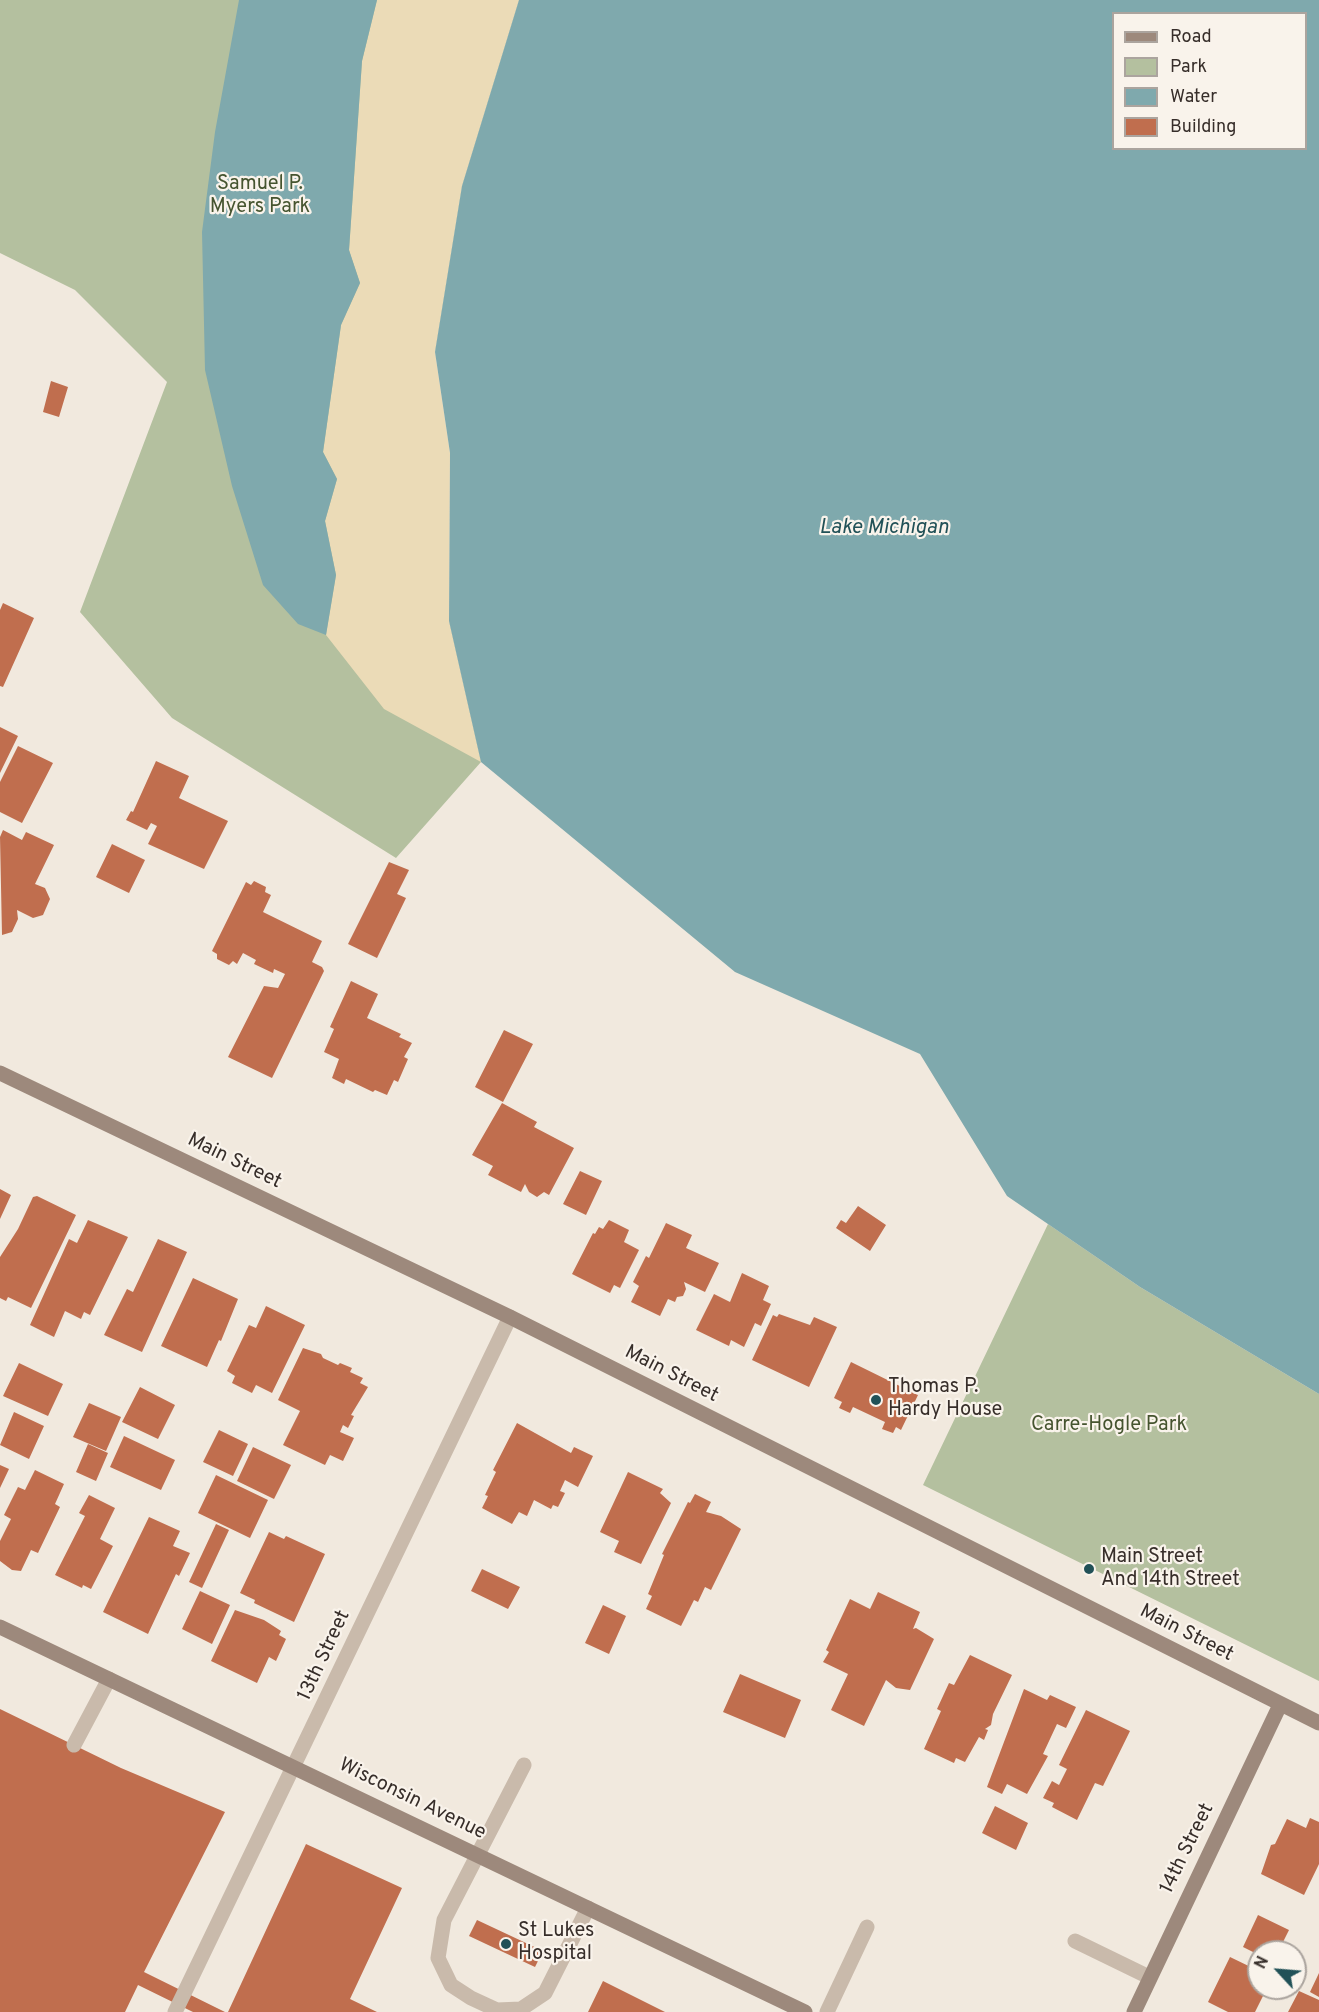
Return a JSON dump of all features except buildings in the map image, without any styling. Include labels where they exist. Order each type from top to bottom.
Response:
[{"type":"main road","name":"Main Street","points":[[0,1073],[510,1317],[1319,1723]]},
{"type":"main road","name":"Wisconsin Avenue","points":[[0,1627],[806,2012]]},
{"type":"main road","name":"14th Street","points":[[1134,2012],[1280,1704]]},
{"type":"street","name":"13th Street","points":[[175,2012],[295,1768],[510,1317]]},
{"type":"street","points":[[74,1745],[109,1679]]},
{"type":"street","points":[[524,1765],[498,1820],[477,1855],[444,1920],[438,1958],[451,1986],[497,2010],[521,2009],[545,1993],[588,1908]]},
{"type":"street","points":[[827,2012],[867,1927]]},
{"type":"street","points":[[1075,1941],[1149,1977]]},
{"type":"green space","name":"Samuel P. Myers Park","points":[[0,0],[519,0],[462,186],[435,352],[449,621],[481,762],[396,858],[172,718],[80,612],[167,382],[75,290],[0,253]]},
{"type":"green space","name":"Carre-Hogle Park","points":[[1048,1224],[1140,1287],[1319,1394],[1319,1681],[923,1485]]},
{"type":"sand","points":[[377,0],[519,0],[462,186],[435,352],[450,453],[449,621],[481,762],[384,709],[326,635],[336,575],[325,521],[337,479],[323,452],[341,325],[360,283],[349,250],[362,61]]},
{"type":"water","points":[[239,0],[377,0],[362,61],[349,250],[360,283],[341,325],[323,452],[337,479],[325,521],[336,575],[326,635],[298,624],[263,585],[232,486],[205,370],[202,232],[215,132]]},
{"type":"water","name":"Lake Michigan","points":[[519,0],[1319,0],[1319,1394],[1140,1287],[1007,1196],[920,1054],[735,972],[481,762],[449,621],[450,453],[435,352],[462,186]]},
{"type":"place","name":"Thomas P. Hardy House","points":[[876,1400]]},
{"type":"place","name":"Main Street And 14th Street","points":[[1089,1569]]},
{"type":"place","name":"St Lukes Hospital","points":[[506,1944]]}]
